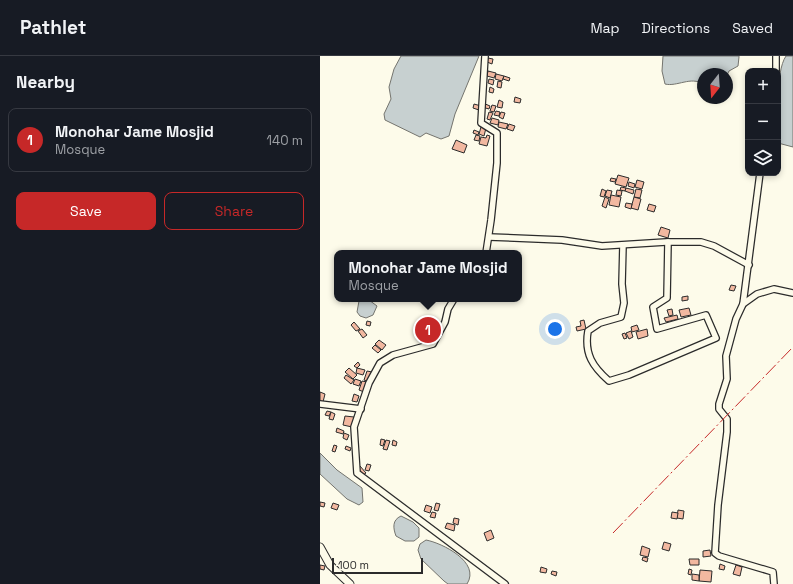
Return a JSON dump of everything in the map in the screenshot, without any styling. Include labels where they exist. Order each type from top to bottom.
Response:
[{"type":"street","points":[[485,56],[481,123],[497,133],[497,163],[487,250]]},
{"type":"street","points":[[776,56],[776,68]]},
{"type":"street","points":[[760,176],[743,304],[736,319],[726,356],[727,379],[719,404],[719,409],[727,419],[727,432],[718,505],[715,553],[719,556],[773,572],[774,584]]},
{"type":"street","points":[[489,237],[562,240],[602,246],[668,242],[701,242],[714,246],[749,264]]},
{"type":"street","points":[[623,245],[622,284],[624,303],[621,317],[600,323],[588,331],[587,341],[589,356],[595,369],[609,381],[630,375],[716,338],[706,316],[657,329],[653,307],[667,298],[668,242]]},
{"type":"street","points":[[743,304],[767,289],[793,293]]},
{"type":"street","points":[[452,302],[448,309],[445,322],[433,344],[393,355],[380,363],[369,383],[354,427],[357,473],[505,584]]},
{"type":"street","points":[[320,404],[360,409]]},
{"type":"street","points":[[320,547],[330,565],[350,584]]},
{"type":"shaded area","points":[[401,56],[479,56],[455,114],[449,136],[441,139],[426,133],[420,137],[385,120],[384,114],[391,99],[389,87],[394,69]]},
{"type":"shaded area","points":[[663,56],[739,56],[738,66],[733,69],[697,68],[697,82],[689,81],[670,85],[665,84],[662,71]]},
{"type":"shaded area","points":[[786,56],[793,56],[793,147],[781,144],[782,63]]},
{"type":"shaded area","points":[[359,302],[372,302],[377,306],[373,315],[366,318],[360,316],[357,312]]},
{"type":"shaded area","points":[[320,453],[337,470],[362,488],[363,502],[359,505],[347,499],[320,474]]},
{"type":"shaded area","points":[[401,516],[413,522],[419,528],[419,537],[414,541],[405,541],[396,536],[394,524]]},
{"type":"shaded area","points":[[426,540],[450,549],[464,561],[469,568],[470,576],[467,584],[448,584],[421,559],[418,550],[420,544]]},
{"type":"building","points":[[488,58],[493,59],[492,64],[487,62]]},
{"type":"building","points":[[488,71],[496,73],[494,78],[487,76]]},
{"type":"building","points":[[496,74],[504,76],[502,81],[495,79]]},
{"type":"building","points":[[504,76],[510,78],[509,81],[503,79]]},
{"type":"building","points":[[489,79],[494,80],[493,85],[488,83]]},
{"type":"building","points":[[498,81],[502,82],[501,88],[497,87]]},
{"type":"building","points":[[490,87],[494,89],[493,93],[489,92]]},
{"type":"building","points":[[515,97],[521,99],[520,103],[514,102]]},
{"type":"building","points":[[499,100],[503,102],[502,108],[497,107]]},
{"type":"building","points":[[483,103],[490,106],[489,109],[482,107]]},
{"type":"building","points":[[474,104],[481,106],[479,110],[473,108]]},
{"type":"building","points":[[492,105],[496,106],[494,112],[490,111]]},
{"type":"building","points":[[496,111],[500,112],[499,116],[494,115]]},
{"type":"building","points":[[489,112],[493,113],[490,120],[487,119]]},
{"type":"building","points":[[501,112],[505,113],[503,119],[499,117]]},
{"type":"building","points":[[492,118],[499,120],[498,125],[490,123]]},
{"type":"building","points":[[499,122],[508,124],[506,129],[498,127]]},
{"type":"building","points":[[509,124],[515,126],[513,131],[507,129]]},
{"type":"building","points":[[481,127],[486,128],[484,136],[479,134]]},
{"type":"building","points":[[474,130],[479,132],[478,135],[473,133]]},
{"type":"building","points":[[476,135],[480,136],[479,141],[474,140]]},
{"type":"building","points":[[487,135],[490,136],[487,146],[479,144],[481,137],[486,138]]},
{"type":"building","points":[[456,140],[467,145],[464,153],[452,149]]},
{"type":"building","points":[[618,175],[629,178],[626,187],[615,184]]},
{"type":"building","points":[[611,178],[616,179],[615,182],[610,181]]},
{"type":"building","points":[[637,180],[644,182],[642,189],[635,187]]},
{"type":"building","points":[[629,182],[635,184],[634,188],[628,186]]},
{"type":"building","points":[[621,187],[626,188],[625,191],[620,190]]},
{"type":"building","points":[[626,188],[634,190],[633,194],[625,191]]},
{"type":"building","points":[[602,189],[606,191],[604,197],[600,196]]},
{"type":"building","points":[[636,189],[642,190],[640,198],[634,197]]},
{"type":"building","points":[[607,190],[612,191],[610,198],[605,196]]},
{"type":"building","points":[[617,190],[622,191],[621,196],[616,195]]},
{"type":"building","points":[[611,195],[621,197],[619,207],[609,205]]},
{"type":"building","points":[[605,197],[609,199],[606,208],[602,206]]},
{"type":"building","points":[[634,197],[641,199],[638,210],[631,208]]},
{"type":"building","points":[[626,203],[632,204],[631,209],[625,207]]},
{"type":"building","points":[[649,204],[656,206],[654,212],[647,210]]},
{"type":"building","points":[[661,227],[670,230],[668,238],[658,235]]},
{"type":"building","points":[[731,285],[736,286],[734,291],[729,290]]},
{"type":"building","points":[[688,296],[688,300],[682,301],[682,297]]},
{"type":"building","points":[[689,308],[691,315],[681,317],[679,310]]},
{"type":"building","points":[[672,309],[673,315],[669,316],[667,310]]},
{"type":"building","points":[[677,315],[678,319],[666,322],[664,318]]},
{"type":"building","points":[[424,320],[436,324],[432,339],[425,336],[424,340],[418,338]]},
{"type":"building","points":[[584,320],[586,329],[577,331],[576,327],[581,326],[580,321]]},
{"type":"building","points":[[367,321],[371,322],[370,326],[366,325]]},
{"type":"building","points":[[354,322],[360,329],[356,331],[351,325]]},
{"type":"building","points":[[637,325],[639,330],[632,332],[631,327]]},
{"type":"building","points":[[362,329],[367,335],[363,338],[358,331]]},
{"type":"building","points":[[647,329],[648,336],[638,339],[636,332]]},
{"type":"building","points":[[631,331],[633,337],[629,339],[626,333]]},
{"type":"building","points":[[625,333],[627,338],[624,339],[622,334]]},
{"type":"building","points":[[379,340],[386,345],[382,350],[375,344]]},
{"type":"building","points":[[375,345],[381,350],[378,353],[372,348]]},
{"type":"building","points":[[358,362],[360,365],[357,368],[354,366]]},
{"type":"building","points":[[349,368],[357,375],[353,379],[345,372]]},
{"type":"building","points":[[357,368],[365,370],[363,375],[356,373]]},
{"type":"building","points":[[367,371],[372,372],[369,382],[364,380]]},
{"type":"building","points":[[346,375],[354,380],[351,384],[344,378]]},
{"type":"building","points":[[355,379],[361,381],[359,386],[353,384]]},
{"type":"building","points":[[362,381],[367,382],[364,392],[359,390]]},
{"type":"building","points":[[320,392],[325,394],[323,402],[320,401]]},
{"type":"building","points":[[354,394],[359,396],[357,402],[352,401]]},
{"type":"building","points":[[327,411],[331,412],[329,416],[325,415]]},
{"type":"building","points":[[331,412],[335,414],[333,420],[329,419]]},
{"type":"building","points":[[345,416],[354,417],[352,427],[343,425]]},
{"type":"building","points":[[337,428],[344,431],[343,434],[336,432]]},
{"type":"building","points":[[344,433],[349,435],[347,440],[343,438]]},
{"type":"building","points":[[381,439],[385,440],[383,446],[380,445]]},
{"type":"building","points":[[386,440],[390,441],[387,450],[383,449]]},
{"type":"building","points":[[393,440],[397,442],[396,446],[392,445]]},
{"type":"building","points":[[334,445],[337,446],[335,452],[332,451]]},
{"type":"building","points":[[346,446],[351,448],[350,451],[345,449]]},
{"type":"building","points":[[367,464],[371,465],[369,471],[365,470]]},
{"type":"building","points":[[360,466],[366,473],[363,475],[358,468]]},
{"type":"building","points":[[320,502],[325,503],[324,507],[320,506]]},
{"type":"building","points":[[333,503],[339,505],[337,510],[331,508]]},
{"type":"building","points":[[436,503],[440,504],[438,511],[434,510]]},
{"type":"building","points":[[426,505],[432,507],[430,513],[424,511]]},
{"type":"building","points":[[678,510],[684,511],[683,519],[677,518]]},
{"type":"building","points":[[432,512],[436,513],[435,518],[430,517]]},
{"type":"building","points":[[672,512],[678,513],[677,519],[671,518]]},
{"type":"building","points":[[454,518],[459,519],[458,525],[453,523]]},
{"type":"building","points":[[447,523],[455,525],[454,531],[445,528]]},
{"type":"building","points":[[491,530],[494,538],[487,541],[484,533]]},
{"type":"building","points":[[664,542],[671,544],[669,551],[662,549]]},
{"type":"building","points":[[642,546],[650,549],[648,557],[640,555]]},
{"type":"building","points":[[710,550],[711,556],[703,557],[703,551]]},
{"type":"building","points":[[643,557],[648,558],[647,562],[642,560]]},
{"type":"building","points":[[689,559],[699,559],[699,565],[690,565]]},
{"type":"building","points":[[720,564],[725,566],[724,570],[719,569]]},
{"type":"building","points":[[320,565],[325,566],[324,570],[320,569]]},
{"type":"building","points":[[736,565],[742,567],[740,576],[733,574]]},
{"type":"building","points":[[541,567],[547,569],[546,573],[540,572]]},
{"type":"building","points":[[689,569],[692,570],[691,575],[688,574]]},
{"type":"building","points":[[700,570],[712,571],[711,582],[699,581]]},
{"type":"building","points":[[552,571],[557,572],[556,576],[551,574]]},
{"type":"building","points":[[692,574],[699,575],[699,581],[692,580]]},
{"type":"power","points":[[613,533],[793,347]]},
{"type":"place","name":"Monohar Jame Mosjid","points":[[428,330]]}]
